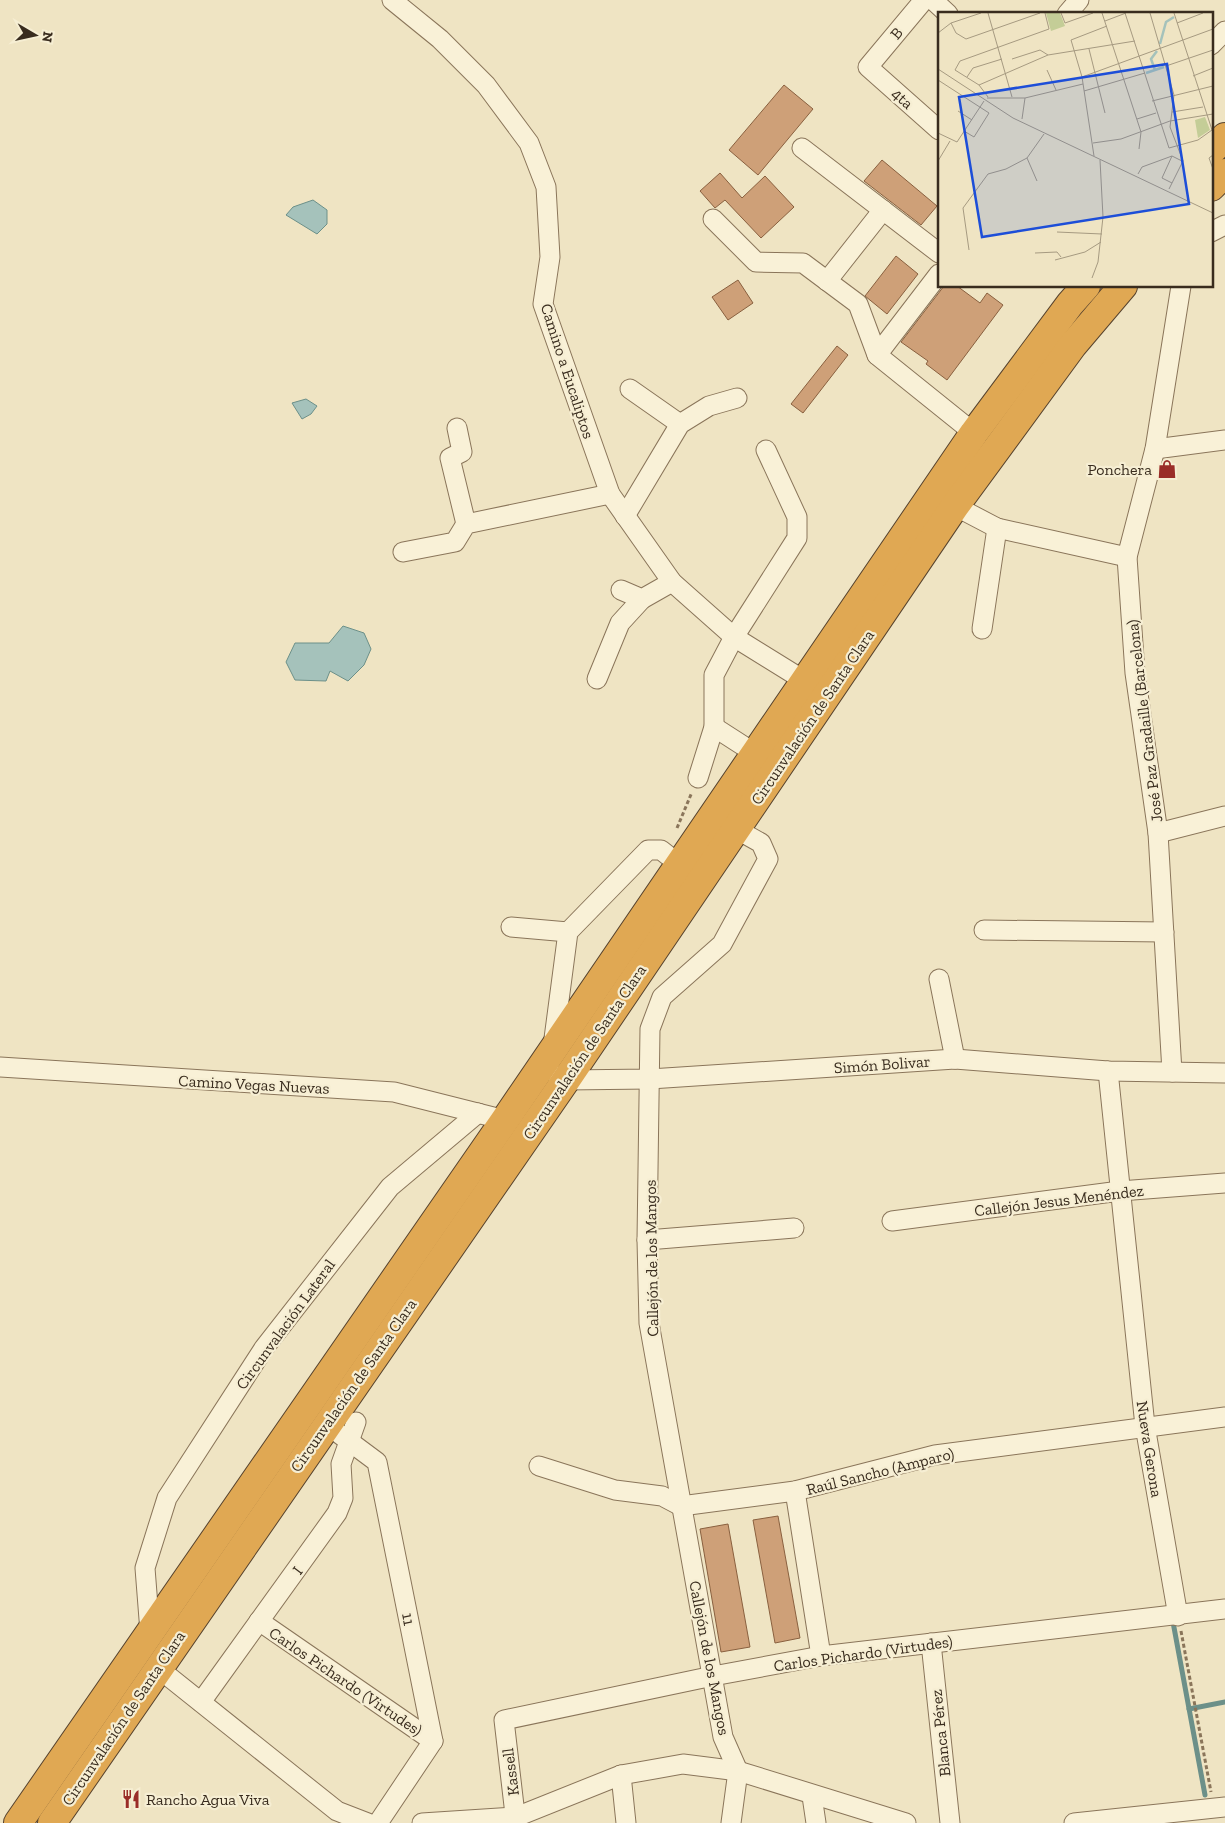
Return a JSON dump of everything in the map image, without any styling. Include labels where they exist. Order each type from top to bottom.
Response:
[{"type":"highway","points":[[1212,151],[1225,137]]},
{"type":"highway","points":[[1212,186],[1225,172]]},
{"type":"highway","name":"Circunvalación de Santa Clara","points":[[18,1823],[547,1059],[670,858],[756,754],[974,433],[1070,304],[1084,288]]},
{"type":"highway","name":"Circunvalación de Santa Clara","points":[[52,1823],[326,1424],[566,1080],[955,506],[1073,345],[1121,288]]},
{"type":"street","name":"Camino a Eucaliptos","points":[[392,0],[440,39],[486,85],[529,144],[546,187],[550,257],[543,304],[610,494],[672,582],[734,637],[805,681]]},
{"type":"street","name":"B","points":[[868,67],[924,0]]},
{"type":"street","points":[[934,0],[946,12]]},
{"type":"street","points":[[1069,12],[1079,0]]},
{"type":"street","points":[[1212,45],[1225,31]]},
{"type":"street","name":"4ta","points":[[868,67],[938,129]]},
{"type":"street","points":[[802,148],[938,252]]},
{"type":"street","points":[[827,281],[883,210]]},
{"type":"street","points":[[713,220],[756,262],[802,262],[858,304],[877,354],[974,433]]},
{"type":"street","points":[[1212,232],[1225,225]]},
{"type":"street","points":[[877,354],[938,275]]},
{"type":"street","name":"José Paz Gradaille (Barcelona)","points":[[1172,1072],[1158,833],[1135,673],[1127,557],[1156,449],[1181,288]]},
{"type":"street","points":[[630,389],[680,424]]},
{"type":"street","points":[[625,516],[680,424],[709,406],[737,398]]},
{"type":"street","points":[[403,552],[455,542],[466,524],[450,458],[462,452],[457,428]]},
{"type":"street","points":[[1156,449],[1225,440]]},
{"type":"street","points":[[698,778],[714,726],[714,675],[734,637],[797,538],[797,518],[766,450]]},
{"type":"street","points":[[466,524],[610,494]]},
{"type":"street","points":[[955,506],[997,528],[1127,557]]},
{"type":"street","points":[[982,629],[997,528]]},
{"type":"street","points":[[597,679],[620,623],[642,599],[672,582]]},
{"type":"street","points":[[621,590],[642,599]]},
{"type":"street","points":[[714,726],[756,754]]},
{"type":"street","points":[[1158,833],[1225,816]]},
{"type":"street","name":"Callejón de los Mangos","points":[[736,829],[761,843],[768,859],[722,944],[662,997],[650,1029],[647,1240],[649,1323],[723,1737],[738,1771]]},
{"type":"street","points":[[547,1059],[568,932],[648,850],[670,858]]},
{"type":"street","points":[[511,927],[568,932]]},
{"type":"street","points":[[984,930],[1164,932]]},
{"type":"street","points":[[940,979],[955,1059]]},
{"type":"street","name":"Simón Bolivar","points":[[547,1059],[566,1080],[650,1079],[955,1059],[1108,1071],[1225,1073]]},
{"type":"street","name":"Camino Vegas Nuevas","points":[[0,1067],[394,1092],[505,1120]]},
{"type":"street","name":"Nueva Gerona","points":[[1108,1071],[1145,1426],[1178,1616]]},
{"type":"street","name":"Circunvalación Lateral","points":[[150,1632],[145,1568],[167,1498],[264,1348],[390,1187],[478,1113]]},
{"type":"street","name":"Callejón Jesus Menéndez","points":[[892,1221],[1120,1191],[1225,1183]]},
{"type":"street","points":[[647,1240],[794,1228]]},
{"type":"street","name":"Raúl Sancho (Amparo)","points":[[681,1506],[795,1492],[935,1454],[1225,1417]]},
{"type":"street","name":"11","points":[[326,1424],[353,1431],[377,1462],[433,1741]]},
{"type":"street","name":"I","points":[[201,1702],[337,1513],[343,1498],[342,1464],[353,1431]]},
{"type":"street","points":[[539,1466],[615,1490],[662,1496],[681,1506]]},
{"type":"street","points":[[795,1492],[821,1656]]},
{"type":"street","name":"Carlos Pichardo (Virtudes)","points":[[504,1720],[713,1676],[821,1656],[1178,1616],[1225,1609]]},
{"type":"street","name":"Carlos Pichardo (Virtudes)","points":[[259,1621],[433,1741]]},
{"type":"street","name":"Blanca Pérez","points":[[931,1643],[950,1823]]},
{"type":"street","points":[[158,1668],[337,1811],[368,1823]]},
{"type":"street","name":"Kassell","points":[[504,1720],[516,1820]]},
{"type":"street","points":[[378,1823],[433,1741]]},
{"type":"street","points":[[422,1823],[516,1820],[621,1775],[683,1764],[738,1771],[812,1796],[906,1823]]},
{"type":"street","points":[[731,1823],[738,1771]]},
{"type":"street","points":[[621,1775],[626,1823]]},
{"type":"street","points":[[812,1796],[816,1823]]},
{"type":"street","points":[[1074,1823],[1218,1813]]},
{"type":"path","points":[[670,858],[678,827],[698,778]]},
{"type":"path","points":[[1178,1616],[1218,1813]]},
{"type":"water","points":[[313,200],[327,210],[327,224],[317,234],[286,215],[293,207]]},
{"type":"water","points":[[306,399],[317,406],[311,414],[302,419],[292,403]]},
{"type":"water","points":[[343,626],[364,633],[371,649],[364,665],[348,681],[330,671],[326,681],[295,680],[286,662],[295,643],[329,643]]},
{"type":"building","points":[[784,85],[813,109],[758,175],[729,150]]},
{"type":"building","points":[[882,160],[937,206],[921,225],[864,181]]},
{"type":"building","points":[[720,173],[742,198],[765,176],[794,207],[761,238],[725,200],[715,208],[700,191]]},
{"type":"building","points":[[896,256],[918,274],[887,314],[865,296]]},
{"type":"building","points":[[738,280],[753,303],[728,320],[712,297]]},
{"type":"building","points":[[942,288],[960,288],[980,303],[987,293],[1003,305],[947,380],[926,364],[928,361],[901,342]]},
{"type":"building","points":[[837,346],[848,355],[803,413],[791,404]]},
{"type":"building","points":[[778,1516],[800,1638],[775,1643],[753,1520]]},
{"type":"building","points":[[728,1524],[750,1647],[721,1652],[700,1529]]},
{"type":"waterway","points":[[1173,1622],[1205,1795]]},
{"type":"waterway","points":[[1189,1709],[1225,1702]]},
{"type":"place","name":"Ponchera","points":[[1167,469]]},
{"type":"place","name":"Rancho Agua Viva","points":[[131,1799]]}]
